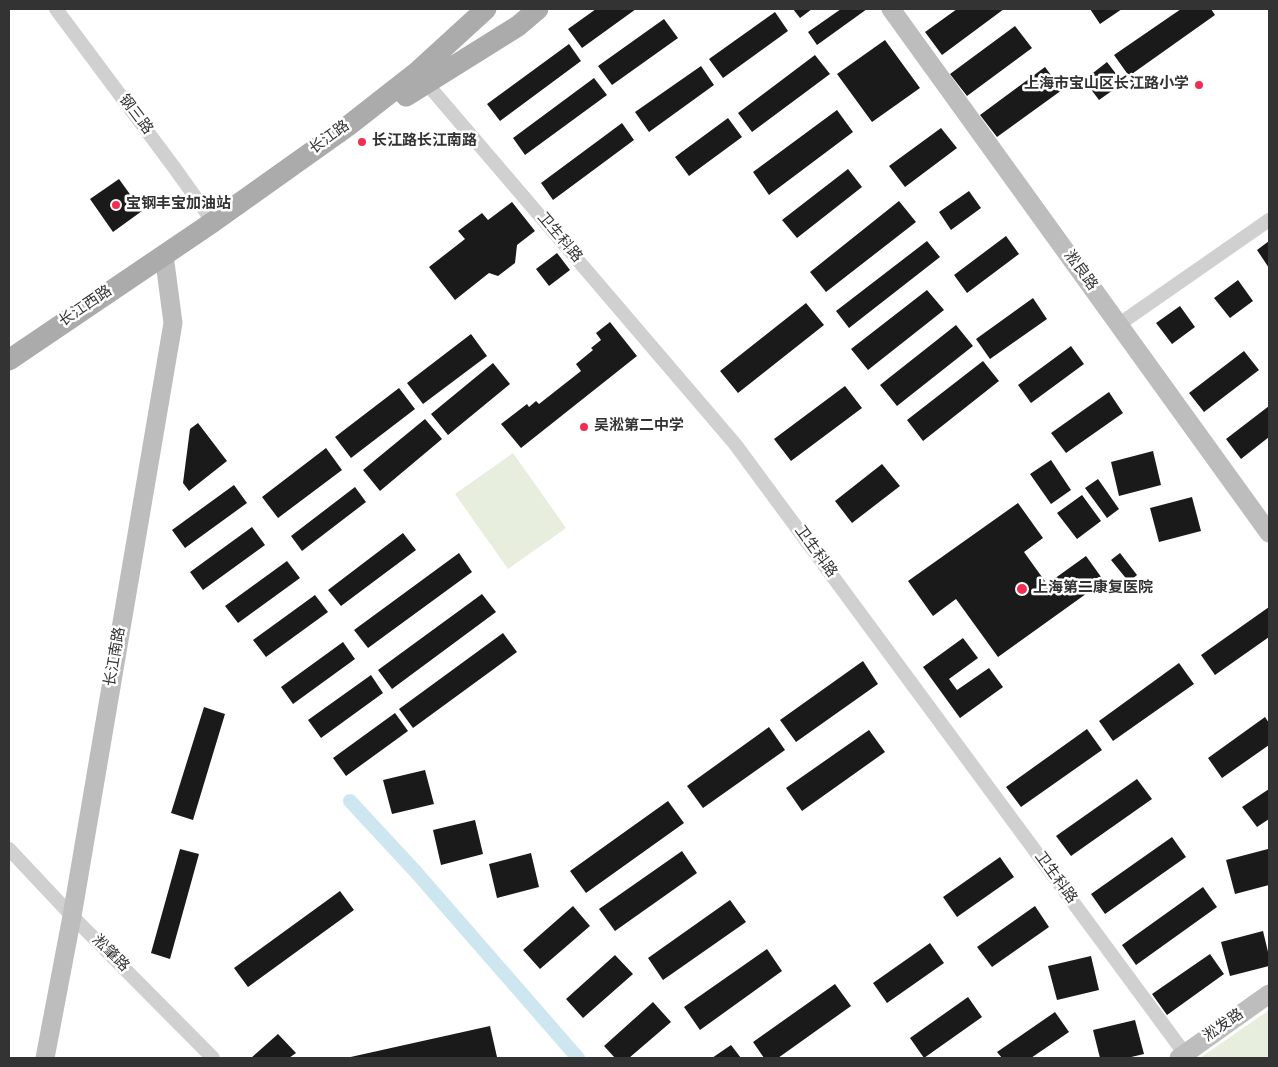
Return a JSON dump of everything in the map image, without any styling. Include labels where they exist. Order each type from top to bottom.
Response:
[{"type":"main road","points":[[422,77],[486,9]]},
{"type":"main road","points":[[422,77],[518,26],[538,9]]},
{"type":"main road","name":"淞良路","points":[[891,9],[1269,533]]},
{"type":"main road","name":"长江路","points":[[164,254],[213,222],[348,126],[388,107],[422,77]]},
{"type":"main road","name":"长江西路","points":[[9,360],[164,254]]},
{"type":"main road","name":"长江南路","points":[[45,1058],[72,916],[174,322],[164,254]]},
{"type":"main road","name":"淞发路","points":[[1182,1056],[1269,994]]},
{"type":"street","name":"钢三路","points":[[56,9],[213,222]]},
{"type":"street","name":"卫生科路","points":[[422,77],[735,444],[1182,1056]]},
{"type":"street","points":[[1118,325],[1269,220]]},
{"type":"street","name":"淞肇路","points":[[9,849],[72,916],[213,1058]]},
{"type":"green space","points":[[513,453],[566,528],[508,569],[455,494]]},
{"type":"green space","points":[[1269,1010],[1269,1058],[1200,1058]]},
{"type":"building","points":[[596,9],[636,9],[582,48],[568,29]]},
{"type":"building","points":[[793,9],[812,9],[800,18]]},
{"type":"building","points":[[841,9],[867,9],[817,45],[808,32]]},
{"type":"building","points":[[957,9],[1004,9],[942,55],[925,32]]},
{"type":"building","points":[[1090,9],[1122,9],[1100,24]]},
{"type":"building","points":[[1181,9],[1211,9],[1215,15],[1129,76],[1114,55]]},
{"type":"building","points":[[775,12],[788,31],[723,78],[709,59]]},
{"type":"building","points":[[664,19],[678,38],[612,85],[598,66]]},
{"type":"building","points":[[1015,26],[1032,48],[967,96],[950,74]]},
{"type":"building","points":[[885,40],[920,88],[872,122],[837,74]]},
{"type":"building","points":[[569,44],[581,61],[500,121],[487,104]]},
{"type":"building","points":[[815,55],[830,74],[752,132],[738,113]]},
{"type":"building","points":[[1107,62],[1123,83],[1099,100],[1084,80]]},
{"type":"building","points":[[701,66],[714,85],[649,132],[635,112]]},
{"type":"building","points":[[1045,67],[1062,90],[997,137],[980,115]]},
{"type":"building","points":[[594,78],[607,95],[525,155],[513,138]]},
{"type":"building","points":[[837,110],[853,132],[769,195],[753,172]]},
{"type":"building","points":[[728,118],[742,137],[689,176],[675,157]]},
{"type":"building","points":[[622,123],[634,140],[553,200],[541,183]]},
{"type":"building","points":[[941,128],[957,148],[905,187],[889,166]]},
{"type":"building","points":[[848,169],[862,187],[797,238],[782,220]]},
{"type":"building","name":"宝钢丰宝加油站","points":[[119,179],[142,211],[113,232],[90,199]]},
{"type":"building","points":[[969,191],[981,208],[951,230],[939,212]]},
{"type":"building","points":[[899,201],[916,222],[826,292],[810,272]]},
{"type":"building","points":[[512,202],[535,231],[517,245],[515,263],[498,276],[489,273],[455,300],[429,267],[465,239],[458,231],[482,213],[488,220]]},
{"type":"building","points":[[1006,236],[1019,254],[967,293],[954,275]]},
{"type":"building","points":[[927,241],[940,257],[849,328],[836,311]]},
{"type":"building","points":[[1269,241],[1269,268],[1257,250]]},
{"type":"building","points":[[557,253],[570,270],[549,286],[536,269]]},
{"type":"building","points":[[1238,280],[1253,301],[1230,318],[1214,298]]},
{"type":"building","points":[[927,290],[944,310],[868,370],[851,349]]},
{"type":"building","points":[[1033,298],[1047,319],[990,359],[976,339]]},
{"type":"building","points":[[806,303],[824,325],[738,393],[720,371]]},
{"type":"building","points":[[1180,306],[1195,327],[1172,344],[1156,323]]},
{"type":"building","points":[[610,322],[637,356],[521,448],[501,424],[527,404],[529,407],[536,401],[539,404],[581,371],[576,364],[593,350],[591,348],[601,340],[596,333]]},
{"type":"building","points":[[956,325],[973,346],[897,406],[880,385]]},
{"type":"building","points":[[471,334],[487,356],[423,404],[407,383]]},
{"type":"building","points":[[1071,346],[1084,364],[1031,403],[1018,385]]},
{"type":"building","points":[[1244,351],[1259,370],[1204,412],[1189,393]]},
{"type":"building","points":[[983,361],[999,381],[923,441],[907,420]]},
{"type":"building","points":[[493,363],[510,384],[448,435],[431,414]]},
{"type":"building","points":[[845,386],[862,408],[791,461],[774,439]]},
{"type":"building","points":[[399,388],[415,409],[351,458],[335,437]]},
{"type":"building","points":[[1109,392],[1123,413],[1066,453],[1051,433]]},
{"type":"building","points":[[1269,406],[1269,437],[1241,459],[1226,439]]},
{"type":"building","points":[[425,419],[442,439],[380,491],[363,470]]},
{"type":"building","points":[[198,423],[227,461],[189,491],[183,483],[190,429]]},
{"type":"building","points":[[326,448],[342,470],[278,518],[262,497]]},
{"type":"building","points":[[1153,451],[1161,485],[1119,496],[1111,462]]},
{"type":"building","points":[[1051,460],[1071,490],[1051,504],[1030,474]]},
{"type":"building","points":[[882,464],[900,486],[852,523],[835,501]]},
{"type":"building","points":[[1098,479],[1119,509],[1107,518],[1085,488]]},
{"type":"building","points":[[234,485],[247,503],[185,548],[172,530]]},
{"type":"building","points":[[355,487],[366,502],[302,551],[291,536]]},
{"type":"building","points":[[1082,495],[1101,521],[1077,539],[1057,513]]},
{"type":"building","points":[[1192,497],[1201,531],[1159,542],[1150,508]]},
{"type":"building","points":[[1018,503],[1043,538],[1024,552],[1047,584],[1086,556],[1104,581],[998,657],[956,599],[933,616],[908,581]]},
{"type":"building","points":[[252,527],[265,545],[203,590],[190,572]]},
{"type":"building","points":[[403,533],[416,550],[341,606],[328,590]]},
{"type":"building","points":[[459,553],[472,572],[368,648],[354,630]]},
{"type":"building","points":[[1120,553],[1137,575],[1129,582],[1111,560]]},
{"type":"building","points":[[287,561],[300,578],[238,623],[225,606]]},
{"type":"building","points":[[482,594],[496,612],[392,689],[378,670]]},
{"type":"building","points":[[315,595],[328,612],[266,657],[253,640]]},
{"type":"building","points":[[1269,607],[1269,637],[1215,675],[1201,655]]},
{"type":"building","points":[[503,633],[517,652],[413,728],[399,709]]},
{"type":"building","points":[[963,638],[978,658],[949,679],[957,690],[989,668],[1003,687],[960,718],[923,667]]},
{"type":"building","points":[[343,642],[355,659],[293,704],[281,687]]},
{"type":"building","points":[[863,661],[878,684],[796,742],[780,720]]},
{"type":"building","points":[[1179,663],[1194,684],[1113,741],[1099,721]]},
{"type":"building","points":[[371,675],[383,693],[321,738],[308,720]]},
{"type":"building","points":[[204,707],[225,714],[193,820],[171,813]]},
{"type":"building","points":[[395,713],[408,731],[346,776],[333,758]]},
{"type":"building","points":[[1265,717],[1269,723],[1269,745],[1222,778],[1208,758]]},
{"type":"building","points":[[769,727],[785,750],[703,808],[687,786]]},
{"type":"building","points":[[1087,729],[1102,750],[1021,807],[1006,787]]},
{"type":"building","points":[[869,730],[885,752],[802,811],[786,788]]},
{"type":"building","points":[[425,770],[434,804],[392,814],[383,780]]},
{"type":"building","points":[[1137,779],[1152,799],[1071,856],[1056,836]]},
{"type":"building","points":[[1269,789],[1269,819],[1257,827],[1242,807]]},
{"type":"building","points":[[668,801],[684,823],[586,893],[570,871]]},
{"type":"building","points":[[475,820],[483,854],[441,865],[433,830]]},
{"type":"building","points":[[1172,837],[1186,857],[1105,914],[1091,894]]},
{"type":"building","points":[[180,849],[199,854],[170,959],[151,953]]},
{"type":"building","points":[[1268,849],[1269,885],[1235,894],[1226,860]]},
{"type":"building","points":[[682,851],[697,873],[615,931],[599,909]]},
{"type":"building","points":[[531,853],[539,887],[497,898],[489,864]]},
{"type":"building","points":[[1000,857],[1014,877],[957,917],[943,897]]},
{"type":"building","points":[[1203,887],[1217,907],[1136,965],[1122,945]]},
{"type":"building","points":[[340,891],[354,910],[248,987],[234,968]]},
{"type":"building","points":[[730,900],[746,922],[663,980],[648,958]]},
{"type":"building","points":[[573,906],[590,926],[540,969],[523,950]]},
{"type":"building","points":[[1035,906],[1049,927],[992,967],[977,947]]},
{"type":"building","points":[[1263,931],[1269,956],[1269,966],[1230,976],[1221,942]]},
{"type":"building","points":[[930,943],[944,963],[887,1003],[873,983]]},
{"type":"building","points":[[767,949],[782,971],[700,1030],[684,1007]]},
{"type":"building","points":[[1210,954],[1224,974],[1167,1015],[1152,994]]},
{"type":"building","points":[[615,955],[633,974],[583,1018],[566,999]]},
{"type":"building","points":[[1091,956],[1099,990],[1057,1000],[1048,966]]},
{"type":"building","points":[[835,984],[851,1006],[778,1058],[764,1058],[753,1042]]},
{"type":"building","points":[[968,997],[982,1017],[924,1058],[910,1038]]},
{"type":"building","points":[[653,1002],[671,1022],[629,1058],[615,1058],[604,1046]]},
{"type":"building","points":[[1055,1012],[1069,1032],[1031,1058],[1002,1058],[997,1052]]},
{"type":"building","points":[[1135,1020],[1144,1054],[1127,1058],[1100,1058],[1093,1030]]},
{"type":"building","points":[[490,1026],[497,1057],[346,1058]]},
{"type":"building","points":[[278,1034],[296,1053],[289,1058],[251,1058]]},
{"type":"building","points":[[731,1045],[741,1058],[712,1058]]},
{"type":"waterway","points":[[350,801],[415,871],[578,1058]]},
{"type":"place","name":"上海市宝山区长江路小学","points":[[1199,85]]},
{"type":"place","name":"长江路长江南路","points":[[362,142]]},
{"type":"place","name":"宝钢丰宝加油站","points":[[116,205]]},
{"type":"place","name":"吴淞第二中学","points":[[584,427]]},
{"type":"place","name":"上海第二康复医院","points":[[1022,589]]}]
